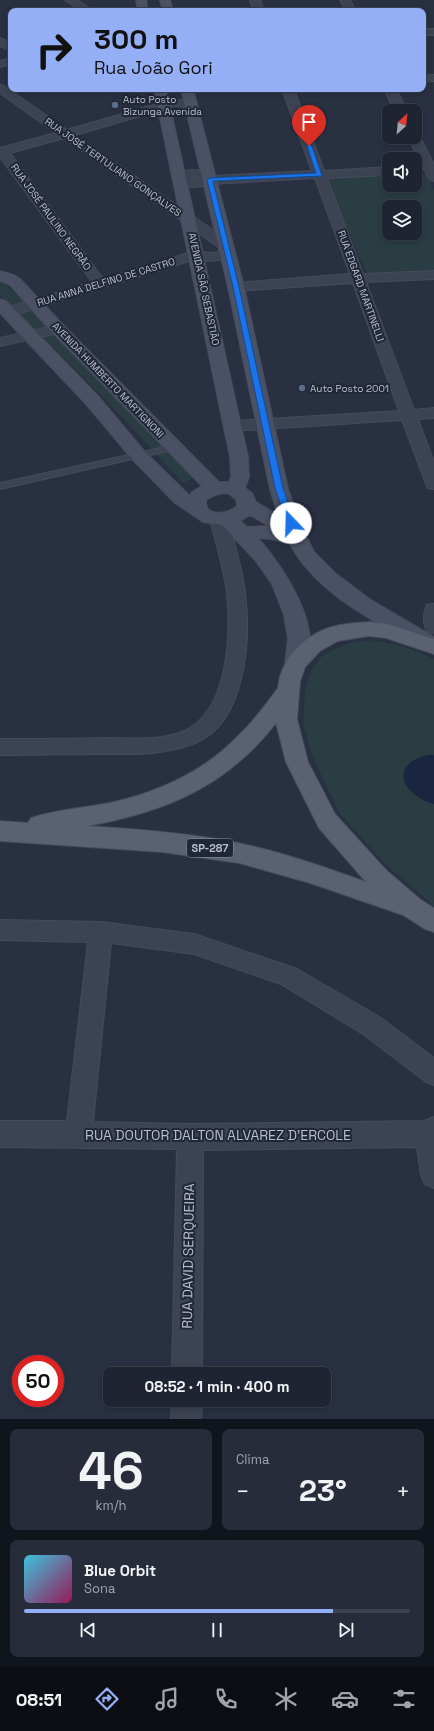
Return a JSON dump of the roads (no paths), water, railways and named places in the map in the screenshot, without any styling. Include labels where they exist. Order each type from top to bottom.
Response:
[{"type":"main road","name":"AVENIDA SÃO SEBASTIÃO","points":[[161,92],[179,179],[190,220],[195,255],[241,385],[265,423],[279,488],[286,512],[297,537],[306,555],[321,571],[344,591],[372,611],[433,639]]},
{"type":"main road","name":"AVENIDA SÃO SEBASTIÃO","points":[[189,97],[236,287],[241,385],[233,426],[239,457],[240,477],[235,489]]},
{"type":"main road","name":"AVENIDA HUMBERTO MARTIGNONI","points":[[0,276],[9,278],[15,282],[58,329],[214,488]]},
{"type":"main road","points":[[4,308],[92,400],[139,456],[182,499],[216,517],[243,534],[276,572],[292,606],[299,633],[296,663],[289,682],[286,719],[297,762],[327,821],[376,877],[412,908],[434,922]]},
{"type":"main road","points":[[247,505],[241,513],[216,517],[199,510],[196,504],[196,499],[201,493],[214,488],[224,487],[235,489],[245,497],[247,505],[297,537]]},
{"type":"main road","points":[[243,534],[255,531],[297,537]]},
{"type":"main road","points":[[296,663],[313,646],[331,635],[347,631],[368,629],[433,639]]},
{"type":"main road","name":"SP-287","points":[[0,831],[92,816],[160,797],[204,776],[231,757],[256,732],[288,690]]},
{"type":"main road","name":"SP-287","points":[[0,831],[134,840],[216,849],[283,865],[412,908]]},
{"type":"street","points":[[70,0],[84,8]]},
{"type":"street","name":"RUA JOSÉ TERTULIANO GONÇALVES","points":[[0,88],[190,220],[227,250]]},
{"type":"street","name":"RUA EDGARD MARTINELLI","points":[[289,92],[434,484]]},
{"type":"street","points":[[392,92],[398,104]]},
{"type":"street","points":[[1,151],[164,106],[177,111],[185,109],[189,97]]},
{"type":"street","points":[[418,144],[433,172]]},
{"type":"street","name":"RUA JOSÉ PAULINO NEGRÃO","points":[[1,151],[100,284]]},
{"type":"street","points":[[179,179],[186,175],[195,173],[205,176],[210,180],[382,171]]},
{"type":"street","points":[[422,171],[433,172]]},
{"type":"street","name":"RUA ANNA DELFINO DE CASTRO","points":[[4,308],[35,304],[195,255],[210,257],[227,250]]},
{"type":"street","points":[[236,287],[358,278],[434,275]]},
{"type":"street","points":[[0,342],[58,329]]},
{"type":"street","points":[[233,426],[434,413]]},
{"type":"street","points":[[0,747],[154,746],[178,742],[198,733],[212,720],[224,701],[233,672],[238,637],[236,592],[216,517]]},
{"type":"street","points":[[433,639],[434,610]]},
{"type":"street","points":[[0,930],[101,932],[194,944],[289,976],[372,1026],[434,1073]]},
{"type":"street","points":[[79,1134],[101,932]]},
{"type":"street","points":[[432,1132],[434,1175]]},
{"type":"street","name":"RUA DOUTOR DALTON ALVAREZ D'ERCOLE","points":[[0,1134],[79,1134],[190,1137],[432,1132]]},
{"type":"street","name":"RUA DAVID SERQUEIRA","points":[[187,1367],[190,1137]]},
{"type":"street","points":[[186,1419],[187,1407]]},
{"type":"lane","points":[[0,486],[174,447]]},
{"type":"water","points":[[428,755],[434,755],[434,804],[423,800],[414,794],[407,787],[404,780],[404,772],[408,765],[415,759]]},
{"type":"place","name":"Auto Posto Bizunga Avenida","points":[[115,105]]},
{"type":"place","name":"Auto Posto 2001","points":[[302,388]]}]
